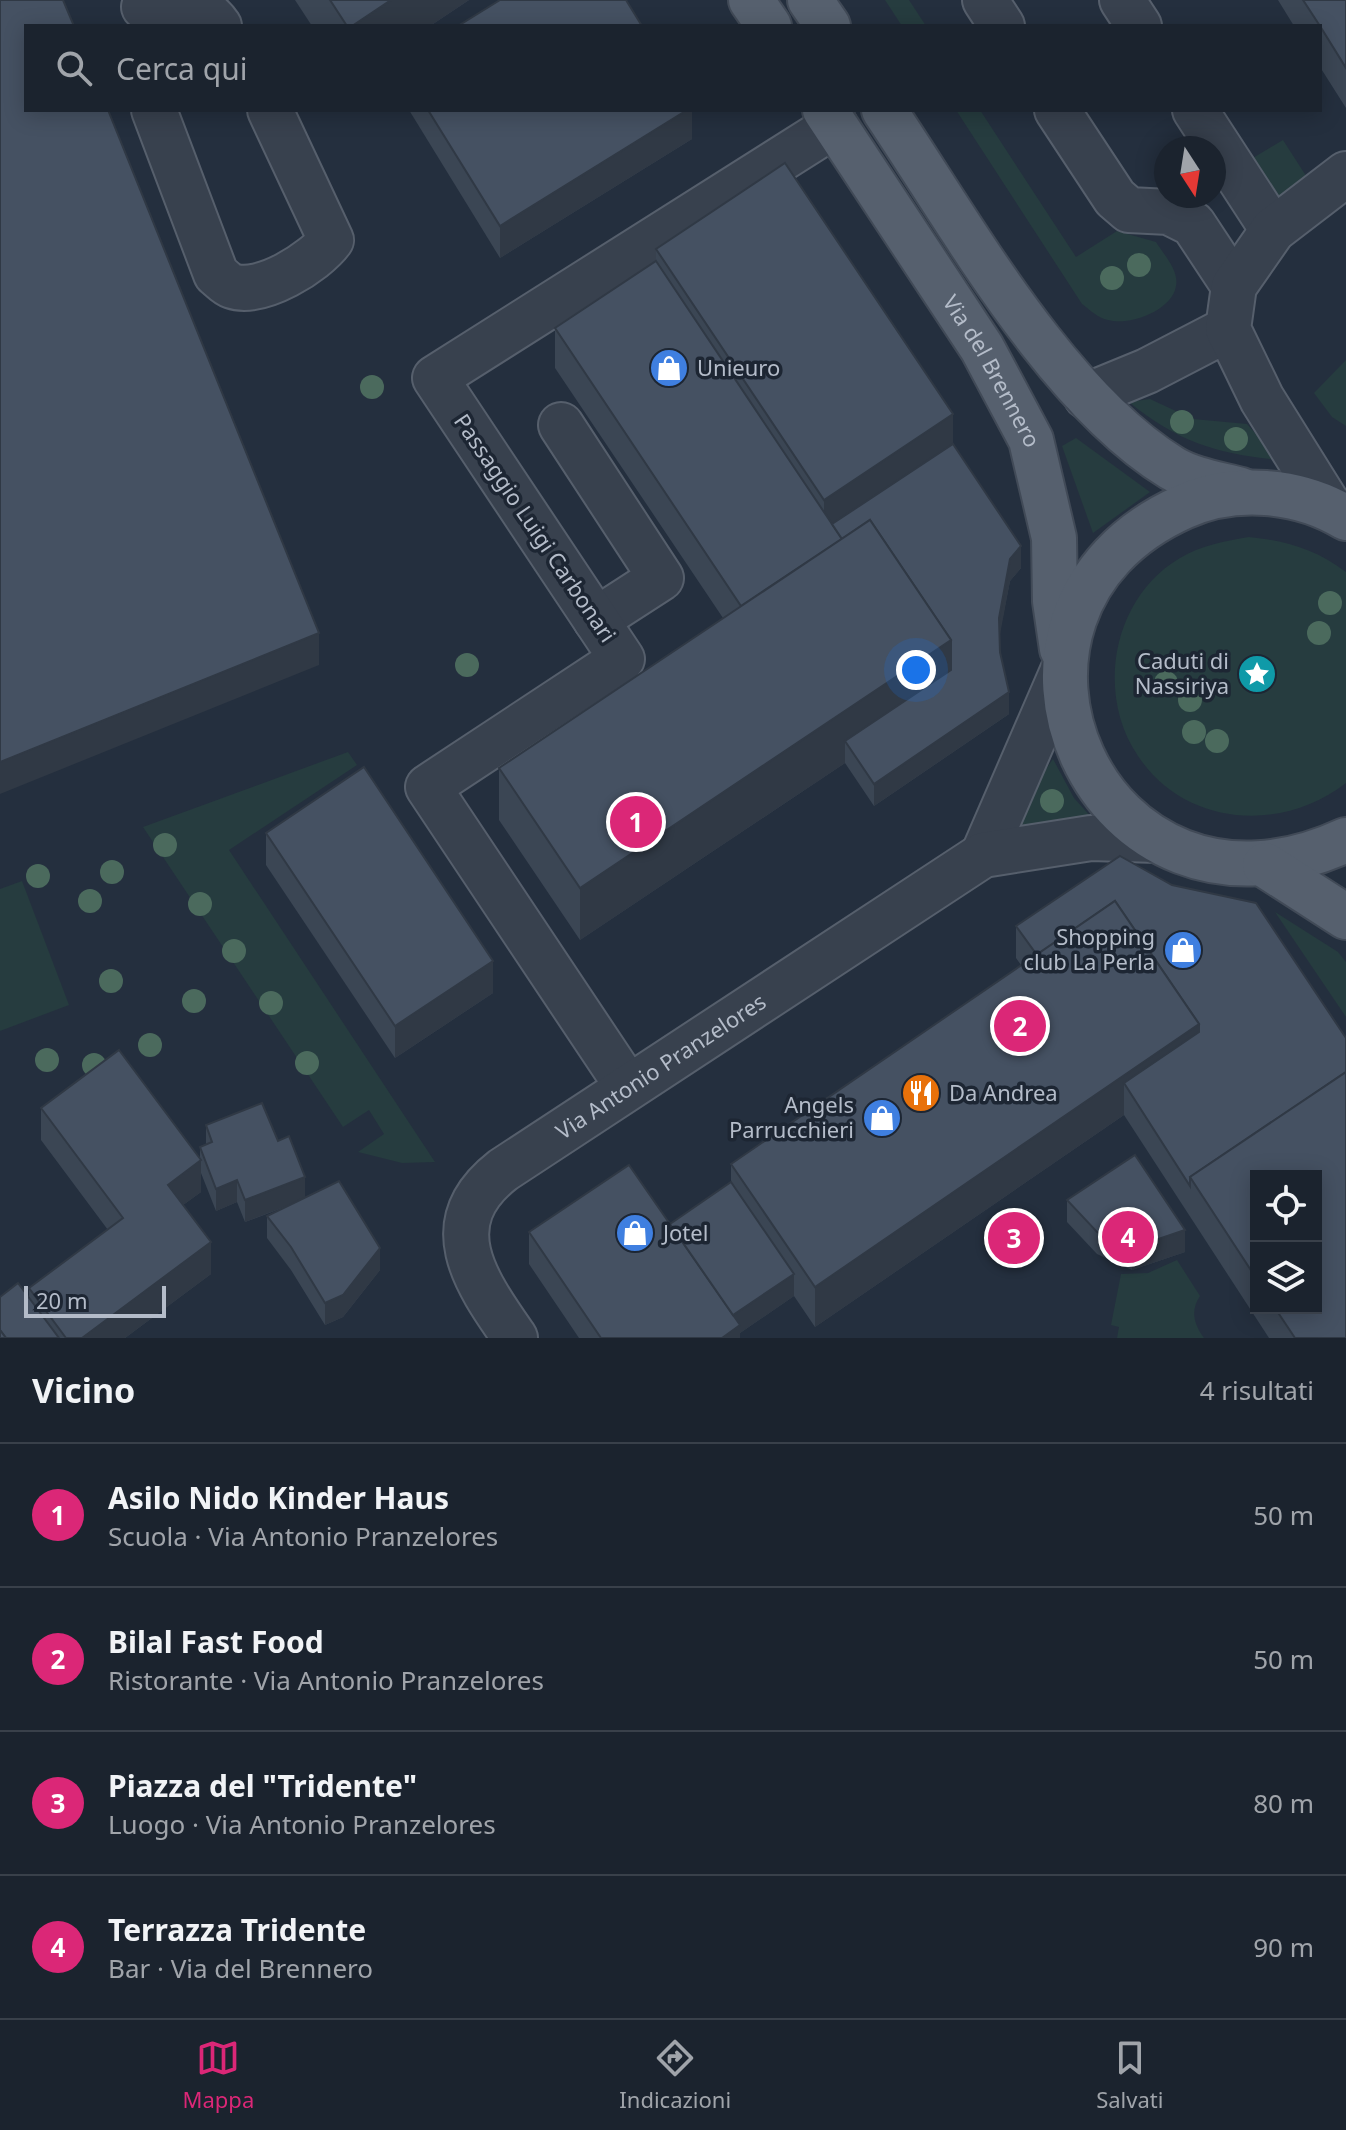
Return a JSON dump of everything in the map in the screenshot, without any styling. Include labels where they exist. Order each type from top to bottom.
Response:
[{"type":"main road","points":[[751,0],[768,24]]},
{"type":"main road","points":[[810,0],[827,24]]},
{"type":"main road","points":[[885,112],[1022,315],[1086,396],[1119,428],[1174,469],[1247,492]]},
{"type":"main road","name":"Via del Brennero","points":[[830,118],[982,348],[1031,440],[1054,538],[1055,601],[1065,666]]},
{"type":"main road","points":[[1341,510],[1281,494],[1247,492],[1199,500],[1154,520],[1127,540],[1098,573],[1076,615],[1065,666],[1067,705],[1075,742],[1094,780],[1122,814],[1157,840],[1209,861],[1265,865],[1311,856],[1346,840]]},
{"type":"main road","points":[[1265,865],[1346,917]]},
{"type":"street","points":[[985,0],[1001,24]]},
{"type":"street","points":[[1122,0],[1138,24]]},
{"type":"street","points":[[141,11],[178,2],[200,7],[217,24]]},
{"type":"street","points":[[155,112],[216,274],[231,286],[253,288],[320,256],[331,240],[271,112]]},
{"type":"street","points":[[1058,112],[1115,198],[1129,210],[1169,212],[1193,224],[1234,286]]},
{"type":"street","points":[[1196,112],[1273,230]]},
{"type":"street","name":"Passaggio Luigi Carbonari","points":[[628,1087],[428,787],[622,659],[435,378],[830,118]]},
{"type":"street","points":[[1341,510],[1262,399],[1228,329],[1234,286],[1273,230],[1346,174]]},
{"type":"street","points":[[1086,396],[1147,371],[1228,329]]},
{"type":"street","points":[[561,425],[661,578],[596,620]]},
{"type":"street","points":[[983,855],[1065,666]]},
{"type":"street","name":"Via Antonio Pranzelores","points":[[515,1338],[473,1273],[466,1254],[466,1224],[473,1201],[486,1183],[983,855],[1091,838],[1157,840]]},
{"type":"green space","points":[[885,0],[909,0],[925,24],[901,24]]},
{"type":"green space","points":[[957,112],[981,112],[1076,257],[1117,231],[1156,242],[1175,274],[1173,295],[1167,303],[1148,315],[1127,321],[1108,320],[1082,304]]},
{"type":"green space","points":[[1283,140],[1310,182],[1273,202],[1248,161]]},
{"type":"green space","points":[[1346,360],[1346,426],[1332,417],[1314,393]]},
{"type":"green space","points":[[1150,399],[1193,419],[1247,424],[1279,460],[1236,454],[1199,444],[1164,427],[1129,402]]},
{"type":"green space","points":[[1076,438],[1150,492],[1093,533],[1062,446]]},
{"type":"green space","points":[[1249,537],[1300,547],[1346,572],[1346,783],[1321,799],[1293,810],[1264,815],[1236,815],[1208,809],[1181,797],[1158,780],[1138,756],[1125,731],[1117,704],[1115,676],[1118,648],[1126,621],[1139,597],[1157,575],[1197,550]]},
{"type":"green space","points":[[348,752],[357,765],[229,850],[435,1162],[402,1163],[358,1152],[384,1134],[369,1110],[343,1127],[143,827]]},
{"type":"green space","points":[[1053,759],[1074,798],[1102,829],[991,848]]},
{"type":"green space","points":[[22,881],[69,1005],[0,1031],[0,889]]},
{"type":"green space","points":[[1275,912],[1338,952],[1346,962],[1346,1017]]},
{"type":"green space","points":[[1177,1260],[1200,1296],[1194,1317],[1204,1338],[1117,1338],[1119,1327],[1111,1325],[1121,1274],[1148,1273]]},
{"type":"building","points":[[0,0],[63,0],[73,24],[24,24],[24,112],[109,112],[319,633],[0,762]]},
{"type":"building","points":[[330,0],[391,0],[355,24],[346,24]]},
{"type":"building","points":[[500,0],[626,0],[641,24],[461,24]]},
{"type":"building","points":[[1303,0],[1346,0],[1346,68],[1322,29],[1322,24],[1319,24]]},
{"type":"building","points":[[429,112],[684,112],[500,226]]},
{"type":"building","points":[[785,163],[953,414],[824,500],[656,249]]},
{"type":"building","points":[[656,261],[842,539],[741,606],[555,328]]},
{"type":"building","points":[[953,444],[1021,546],[1010,559],[999,618],[1000,652],[1009,692],[874,784],[845,741],[951,670],[951,640],[870,520],[842,539],[832,524]]},
{"type":"building","points":[[870,520],[951,640],[580,888],[499,768]]},
{"type":"building","points":[[364,767],[493,961],[395,1026],[266,833]]},
{"type":"building","points":[[1120,856],[1172,885],[1256,903],[1346,1038],[1346,1072],[1190,1177],[1190,1186],[1124,1083],[1199,1032],[1199,1024],[1115,901],[1037,955],[1016,926]]},
{"type":"building","points":[[1115,901],[1199,1024],[815,1287],[731,1164]]},
{"type":"building","points":[[119,1050],[201,1160],[168,1185],[211,1242],[82,1338],[66,1338],[29,1288],[123,1218],[41,1108]]},
{"type":"building","points":[[1346,1072],[1346,1338],[1295,1338],[1279,1314],[1322,1314],[1322,1170],[1250,1170],[1250,1269],[1190,1177]]},
{"type":"building","points":[[262,1103],[278,1141],[289,1136],[305,1177],[245,1200],[237,1180],[216,1189],[200,1147],[212,1142],[206,1125]]},
{"type":"building","points":[[1135,1155],[1185,1230],[1132,1248],[1097,1232],[1067,1200]]},
{"type":"building","points":[[629,1165],[740,1325],[722,1338],[601,1338],[529,1232]]},
{"type":"building","points":[[339,1181],[380,1248],[343,1295],[325,1303],[291,1247],[267,1216]]},
{"type":"building","points":[[731,1182],[794,1274],[733,1315],[670,1224]]},
{"type":"building","points":[[18,1283],[59,1338],[6,1338],[0,1330],[0,1297]]},
{"type":"place","name":"Unieuro","points":[[669,368]]},
{"type":"place","name":"Caduti di Nassiriya","points":[[1257,674]]},
{"type":"place","name":"Asilo Nido Kinder Haus","points":[[636,822]]},
{"type":"place","name":"Shopping club La Perla","points":[[1183,950]]},
{"type":"place","name":"Bilal Fast Food","points":[[1020,1026]]},
{"type":"place","name":"Da Andrea","points":[[921,1093]]},
{"type":"place","name":"Angels Parrucchieri","points":[[882,1118]]},
{"type":"place","name":"Jotel","points":[[635,1233]]},
{"type":"place","name":"Terrazza Tridente","points":[[1128,1237]]},
{"type":"place","name":"Piazza del \"Tridente\"","points":[[1014,1238]]}]
